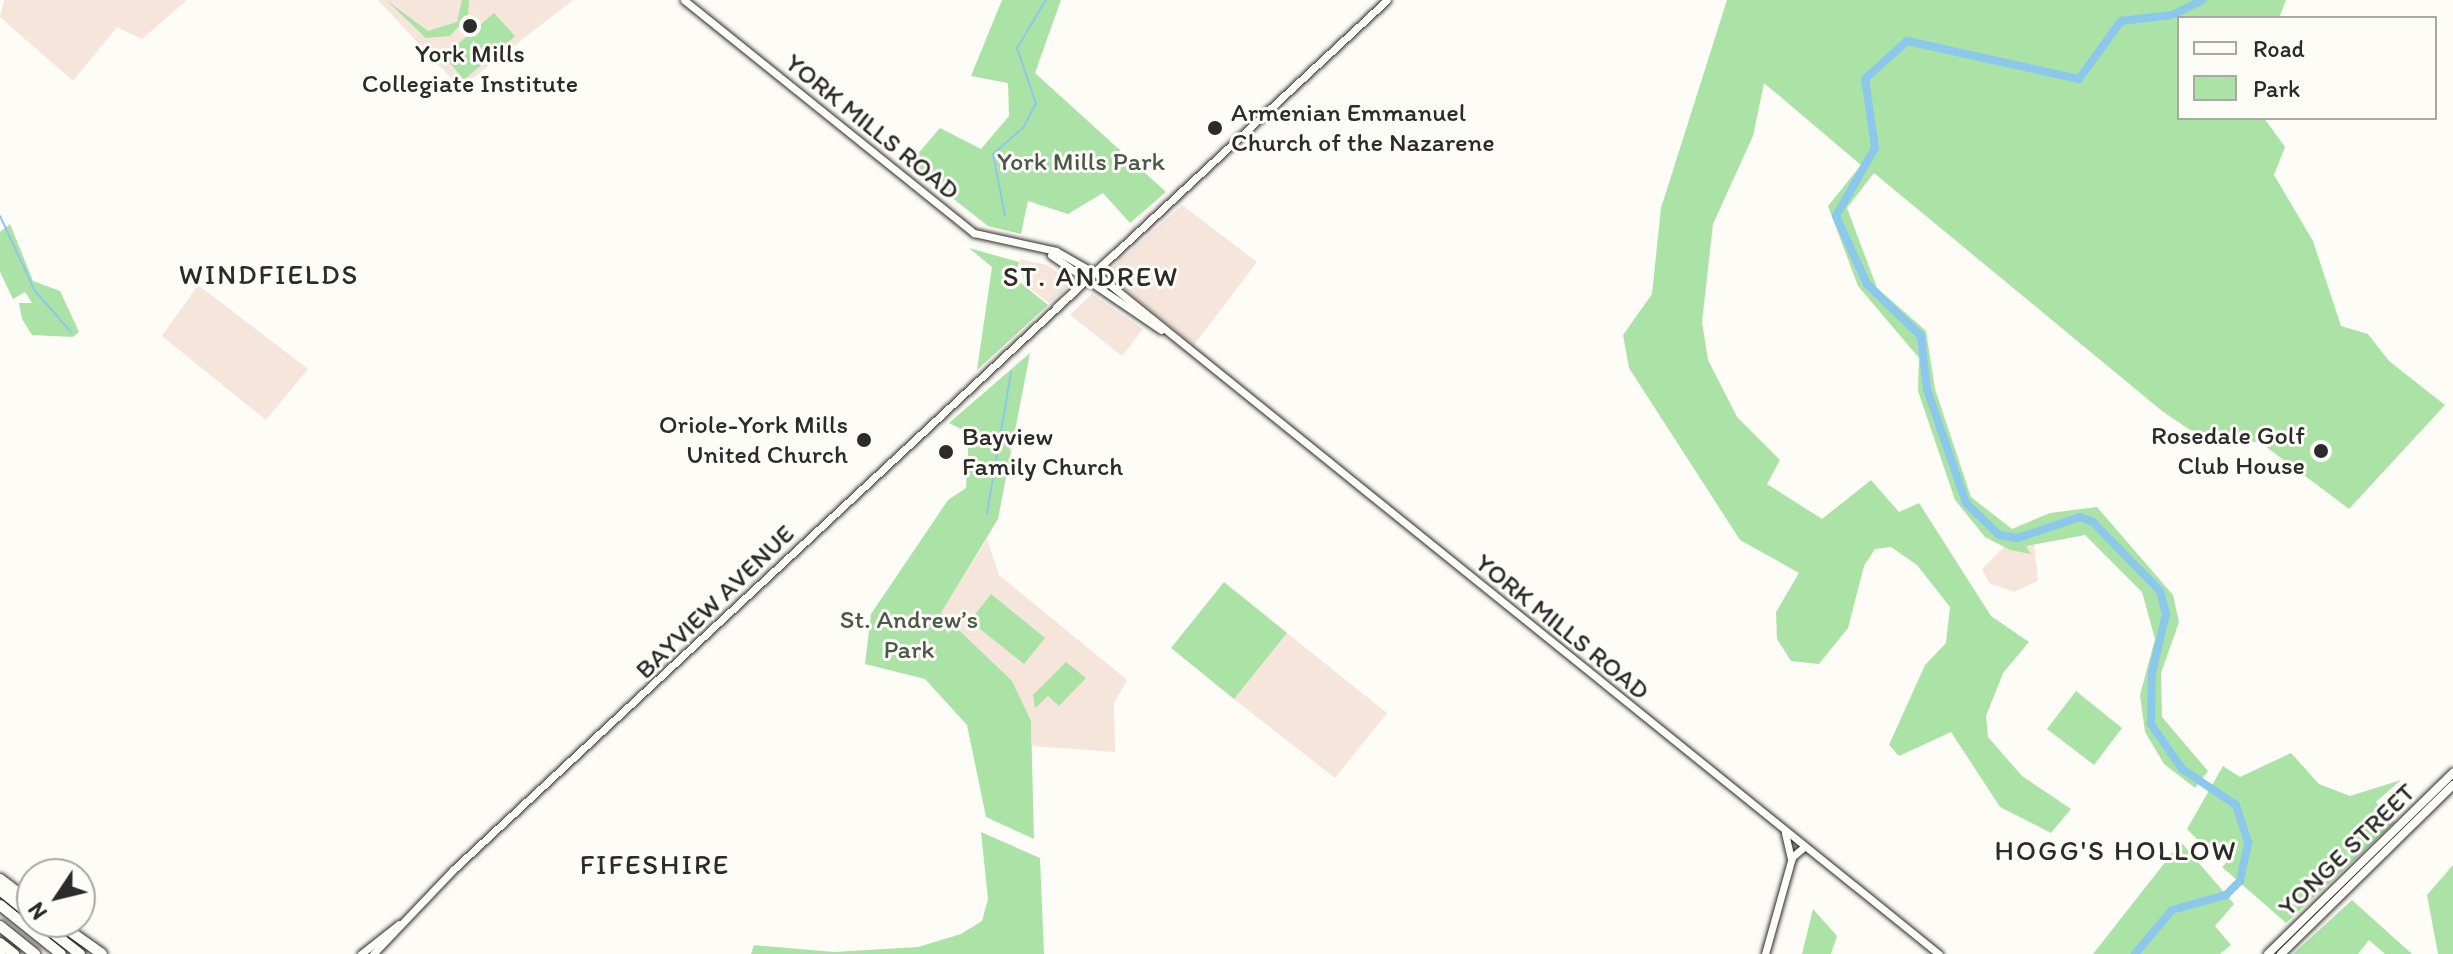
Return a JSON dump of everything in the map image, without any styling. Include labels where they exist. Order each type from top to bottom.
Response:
[{"type":"highway","points":[[0,890],[16,903]]},
{"type":"highway","points":[[0,905],[61,954]]},
{"type":"highway","points":[[0,926],[35,954]]},
{"type":"highway","points":[[60,938],[80,954]]},
{"type":"highway","points":[[80,938],[102,954]]},
{"type":"highway","points":[[0,943],[14,954]]},
{"type":"main road","name":"YORK MILLS ROAD","points":[[684,0],[974,233],[1091,269],[1161,330],[1939,954]]},
{"type":"main road","name":"BAYVIEW AVENUE","points":[[361,954],[399,924],[1056,307],[1091,269],[1115,253],[1387,0]]},
{"type":"main road","name":"BAYVIEW AVENUE","points":[[1056,307],[1091,282],[1115,253]]},
{"type":"main road","name":"YORK MILLS ROAD","points":[[1051,255],[1161,330]]},
{"type":"main road","name":"YONGE STREET","points":[[2268,954],[2453,773]]},
{"type":"main road","name":"YONGE STREET","points":[[2281,954],[2453,785]]},
{"type":"main road","points":[[1784,831],[1791,866]]},
{"type":"main road","points":[[1765,954],[1791,866],[1806,848]]},
{"type":"main road","name":"BAYVIEW AVENUE","points":[[373,954],[399,924]]},
{"type":"shaded area","points":[[4,0],[187,0],[142,39],[117,27],[73,81],[0,17]]},
{"type":"shaded area","name":"York Mills Collegiate Institute","points":[[378,0],[573,0],[460,88]]},
{"type":"shaded area","points":[[1182,205],[1257,262],[1194,345],[1105,274]]},
{"type":"shaded area","points":[[1019,259],[1047,265],[1072,283],[1049,303],[1024,284]]},
{"type":"shaded area","points":[[198,285],[308,369],[266,420],[162,336]]},
{"type":"shaded area","points":[[1092,294],[1143,329],[1122,356],[1070,315]]},
{"type":"shaded area","points":[[987,539],[999,575],[1127,680],[1114,703],[1115,752],[1032,746],[1031,721],[941,613]]},
{"type":"shaded area","points":[[2007,544],[2034,544],[2038,581],[2014,592],[1989,583],[1982,569]]},
{"type":"shaded area","points":[[1287,633],[1387,713],[1335,778],[1234,699]]},
{"type":"green space","points":[[386,0],[428,31],[457,22],[462,0],[469,0],[468,16],[450,36],[426,38]]},
{"type":"green space","name":"York Mills Park","points":[[1002,0],[1061,0],[1035,73],[1166,192],[1130,223],[1103,193],[1068,214],[1028,201],[1021,234],[988,226],[909,164],[940,128],[981,149],[1009,116],[1008,83],[971,76]]},
{"type":"green space","points":[[1727,0],[2286,0],[2280,16],[2177,16],[2177,120],[2265,120],[2285,147],[2274,175],[2313,241],[2341,326],[2368,334],[2389,361],[2445,405],[2349,509],[2261,443],[2190,430],[2162,411],[1874,173],[1847,208],[1877,288],[1926,331],[1935,389],[1971,497],[2012,529],[2050,513],[2097,507],[2173,595],[2179,622],[2161,673],[2162,717],[2208,771],[2195,788],[2164,764],[2145,732],[2140,695],[2155,639],[2142,592],[2085,535],[2026,546],[2031,554],[2010,550],[1985,537],[1955,500],[1918,391],[1919,358],[1858,286],[1828,206],[1861,165],[1764,83],[1753,136],[1713,224],[1702,322],[1708,360],[1737,417],[1780,460],[1767,484],[1822,519],[1871,480],[1899,512],[1919,503],[1991,616],[2029,642],[2003,673],[1986,716],[1988,737],[2022,776],[2071,809],[2051,833],[2000,807],[1951,732],[1899,756],[1889,745],[1925,665],[1946,643],[1950,607],[1917,565],[1891,547],[1875,549],[1864,566],[1848,628],[1819,664],[1791,661],[1777,639],[1776,612],[1799,573],[1740,540],[1629,368],[1623,335],[1652,294],[1661,208]]},
{"type":"green space","points":[[494,13],[515,36],[464,80],[444,56]]},
{"type":"green space","points":[[10,224],[33,281],[60,291],[79,332],[73,337],[32,335],[22,319],[19,303],[32,303],[25,292],[13,299],[0,272],[0,232]]},
{"type":"green space","points":[[969,248],[1019,262],[1016,279],[1048,305],[977,370],[992,267]]},
{"type":"green space","name":"St. Andrew’s Park","points":[[1030,353],[998,519],[941,613],[1012,681],[1031,721],[1034,839],[986,817],[967,725],[925,679],[865,664],[871,614],[948,500],[966,488],[969,433],[949,423]]},
{"type":"green space","points":[[1224,582],[1287,633],[1234,699],[1171,648]]},
{"type":"green space","points":[[991,594],[1045,638],[1024,664],[970,621]]},
{"type":"green space","points":[[1066,662],[1086,678],[1059,706],[1048,696],[1035,708],[1033,695]]},
{"type":"green space","points":[[2076,691],[2122,728],[2094,765],[2047,729]]},
{"type":"green space","points":[[2291,753],[2319,784],[2350,796],[2401,780],[2376,802],[2395,822],[2286,923],[2222,867],[2236,853],[2225,841],[2210,852],[2187,829],[2223,766],[2240,777]]},
{"type":"green space","points":[[981,832],[1040,858],[1044,954],[751,954],[754,945],[834,952],[918,947],[961,934],[982,921],[988,899]]},
{"type":"green space","points":[[2181,842],[2234,904],[2215,926],[2231,945],[2220,954],[2093,954]]},
{"type":"green space","points":[[2453,865],[2453,954],[2438,954],[2427,895]]},
{"type":"green space","points":[[2352,900],[2412,954],[2385,954],[2369,940],[2358,954],[2293,954]]},
{"type":"green space","points":[[1813,909],[1837,936],[1831,954],[1802,954]]},
{"type":"waterway","points":[[1005,216],[993,154],[1023,128],[1036,104],[1017,48],[1046,0]]},
{"type":"waterway","points":[[2135,954],[2172,910],[2226,895],[2240,881],[2248,842],[2236,805],[2182,769],[2151,724],[2152,673],[2166,614],[2160,591],[2093,522],[2080,517],[2018,538],[1999,535],[1966,503],[1927,389],[1921,336],[1867,284],[1836,216],[1875,148],[1865,79],[1907,41],[2079,79],[2121,21],[2172,15],[2203,0]]},
{"type":"waterway","points":[[0,216],[35,291],[71,332]]},
{"type":"waterway","points":[[987,513],[1011,372]]},
{"type":"place","name":"York Mills Collegiate Institute","points":[[470,26]]},
{"type":"place","name":"Armenian Emmanuel Church of the Nazarene","points":[[1215,128]]},
{"type":"place","name":"Oriole-York Mills United Church","points":[[864,440]]},
{"type":"place","name":"Rosedale Golf Club House","points":[[2321,451]]},
{"type":"place","name":"Bayview Family Church","points":[[946,452]]},
{"type":"district","name":"WINDFIELDS","points":[[269,274]]},
{"type":"district","name":"ST. ANDREW","points":[[1091,276]]},
{"type":"district","name":"HOGG'S HOLLOW","points":[[2116,850]]},
{"type":"district","name":"FIFESHIRE","points":[[655,864]]}]
